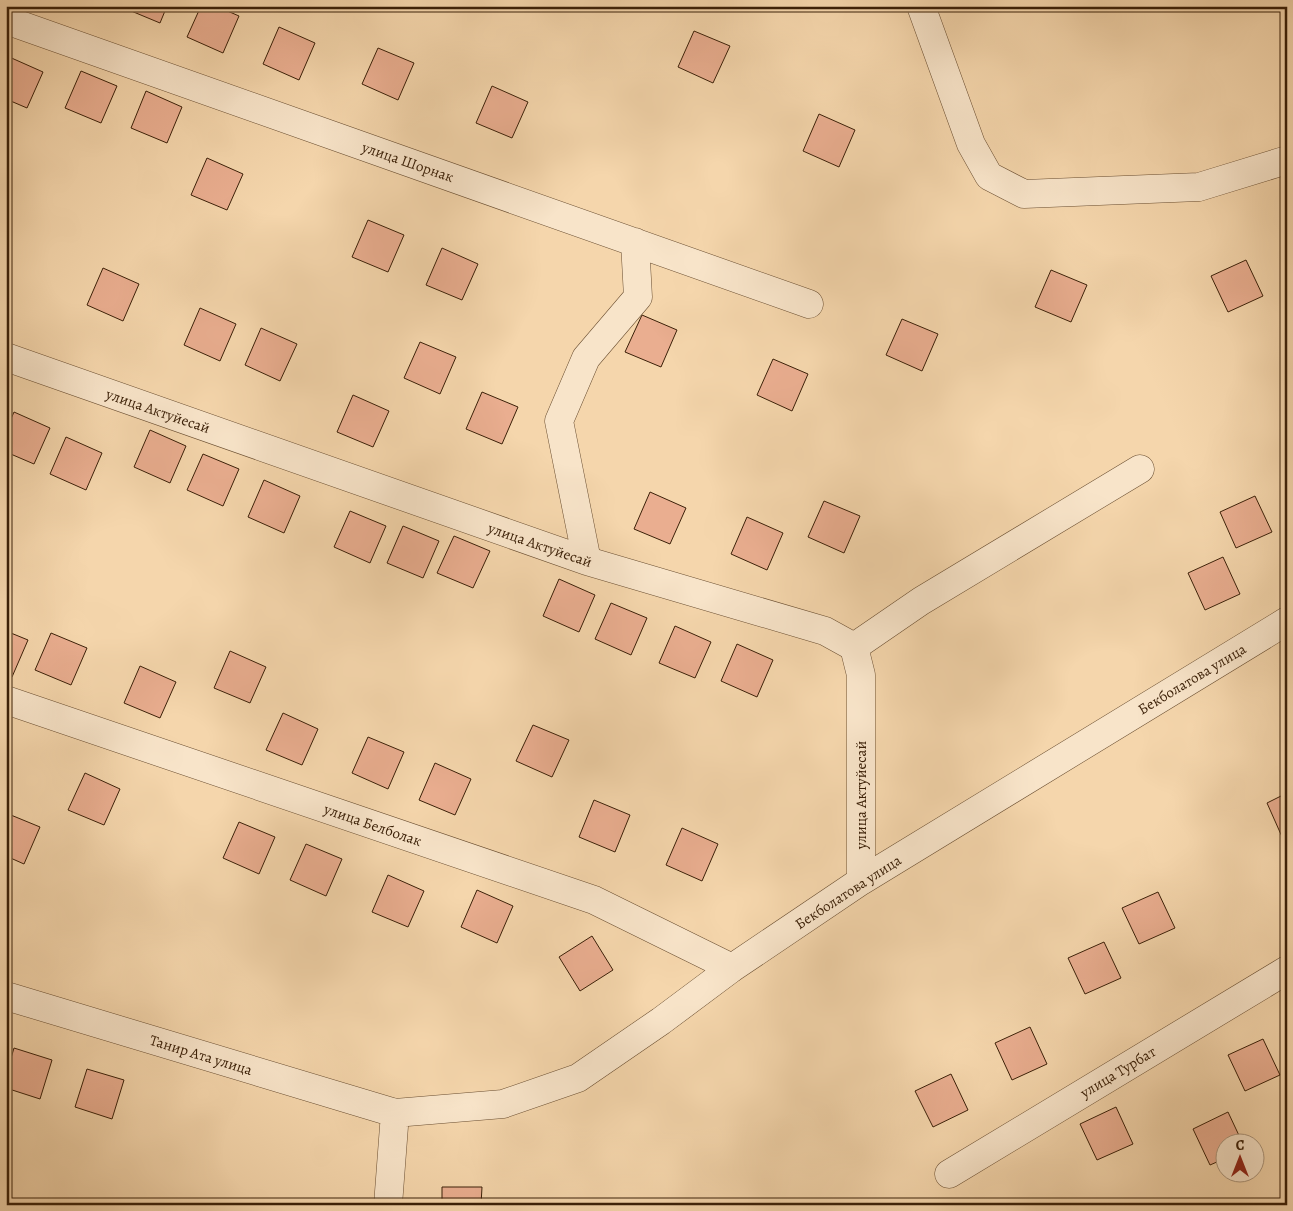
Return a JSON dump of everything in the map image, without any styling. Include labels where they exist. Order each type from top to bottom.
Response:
[{"type":"street","points":[[921,6],[970,144],[989,176],[1024,194],[1199,188],[1287,160]]},
{"type":"street","name":"улица Шорнак","points":[[6,20],[809,304]]},
{"type":"street","points":[[587,561],[559,421],[586,358],[638,298],[636,242]]},
{"type":"street","name":"улица Актуйесай","points":[[6,357],[587,561],[825,631],[854,647],[861,675],[861,881]]},
{"type":"street","points":[[854,647],[921,601],[1140,469]]},
{"type":"street","name":"Бекболатова улица","points":[[395,1113],[503,1104],[578,1078],[661,1021],[732,968],[861,881],[1287,621]]},
{"type":"street","name":"улица Белболак","points":[[6,700],[594,900],[732,968]]},
{"type":"street","name":"улица Турбат","points":[[949,1174],[1287,970]]},
{"type":"street","name":"Танир Ата улица","points":[[6,996],[395,1113]]},
{"type":"street","points":[[388,1205],[395,1113]]},
{"type":"building","points":[[124,6],[167,6],[160,23],[124,8]]},
{"type":"building","points":[[201,6],[216,6],[239,16],[223,53],[187,37]]},
{"type":"building","points":[[279,27],[315,43],[299,80],[263,64]]},
{"type":"building","points":[[694,31],[730,46],[713,83],[678,67]]},
{"type":"building","points":[[378,48],[414,63],[398,100],[362,84]]},
{"type":"building","points":[[7,56],[43,72],[27,108],[6,99]]},
{"type":"building","points":[[81,71],[117,86],[101,123],[65,108]]},
{"type":"building","points":[[492,86],[528,102],[512,138],[476,123]]},
{"type":"building","points":[[146,91],[182,107],[167,143],[131,128]]},
{"type":"building","points":[[819,114],[855,130],[839,167],[803,151]]},
{"type":"building","points":[[207,158],[243,174],[227,210],[191,195]]},
{"type":"building","points":[[368,220],[404,235],[388,272],[352,257]]},
{"type":"building","points":[[442,248],[478,264],[462,300],[426,285]]},
{"type":"building","points":[[1246,260],[1263,296],[1228,312],[1211,276]]},
{"type":"building","points":[[103,268],[139,284],[123,321],[87,305]]},
{"type":"building","points":[[1051,270],[1087,285],[1071,322],[1035,307]]},
{"type":"building","points":[[200,308],[236,324],[220,361],[184,345]]},
{"type":"building","points":[[642,315],[677,330],[661,367],[625,352]]},
{"type":"building","points":[[902,319],[938,334],[922,371],[886,355]]},
{"type":"building","points":[[261,328],[297,344],[280,381],[245,365]]},
{"type":"building","points":[[420,342],[456,357],[440,394],[404,378]]},
{"type":"building","points":[[773,359],[808,374],[792,411],[757,395]]},
{"type":"building","points":[[482,392],[518,407],[502,444],[466,429]]},
{"type":"building","points":[[353,395],[389,411],[373,447],[337,432]]},
{"type":"building","points":[[14,412],[50,428],[34,464],[6,452],[6,430]]},
{"type":"building","points":[[150,430],[186,446],[170,483],[134,467]]},
{"type":"building","points":[[66,437],[102,453],[86,490],[50,474]]},
{"type":"building","points":[[203,454],[239,469],[223,506],[187,490]]},
{"type":"building","points":[[264,480],[300,496],[284,533],[248,517]]},
{"type":"building","points":[[650,492],[686,508],[670,544],[634,529]]},
{"type":"building","points":[[1255,496],[1272,532],[1236,548],[1220,512]]},
{"type":"building","points":[[824,501],[860,516],[844,553],[808,537]]},
{"type":"building","points":[[350,511],[386,526],[370,563],[334,547]]},
{"type":"building","points":[[747,517],[783,533],[767,570],[731,554]]},
{"type":"building","points":[[403,526],[439,541],[423,578],[387,563]]},
{"type":"building","points":[[454,536],[490,551],[473,588],[437,573]]},
{"type":"building","points":[[1223,557],[1240,594],[1205,610],[1188,573]]},
{"type":"building","points":[[559,579],[595,595],[579,632],[543,616]]},
{"type":"building","points":[[611,603],[647,618],[631,655],[595,639]]},
{"type":"building","points":[[675,626],[711,642],[695,678],[659,663]]},
{"type":"building","points":[[6,631],[28,640],[12,677],[6,674]]},
{"type":"building","points":[[51,633],[87,648],[71,685],[35,670]]},
{"type":"building","points":[[737,644],[773,660],[757,697],[721,681]]},
{"type":"building","points":[[230,651],[266,667],[250,703],[214,688]]},
{"type":"building","points":[[140,666],[176,682],[160,718],[124,703]]},
{"type":"building","points":[[283,713],[318,729],[302,765],[266,750]]},
{"type":"building","points":[[533,725],[569,740],[552,777],[516,761]]},
{"type":"building","points":[[368,737],[404,752],[388,789],[352,773]]},
{"type":"building","points":[[435,763],[471,779],[455,815],[419,800]]},
{"type":"building","points":[[85,773],[120,789],[104,825],[68,810]]},
{"type":"building","points":[[1287,793],[1287,837],[1283,839],[1267,803]]},
{"type":"building","points":[[594,800],[630,815],[615,852],[579,837]]},
{"type":"building","points":[[6,813],[40,827],[24,864],[6,856]]},
{"type":"building","points":[[239,822],[275,837],[259,874],[223,858]]},
{"type":"building","points":[[682,828],[718,844],[702,881],[666,865]]},
{"type":"building","points":[[306,844],[342,859],[326,896],[290,880]]},
{"type":"building","points":[[388,875],[424,891],[408,927],[372,912]]},
{"type":"building","points":[[477,890],[513,906],[497,943],[461,927]]},
{"type":"building","points":[[1158,892],[1175,928],[1139,944],[1122,908]]},
{"type":"building","points":[[592,936],[613,970],[580,991],[559,957]]},
{"type":"building","points":[[1104,942],[1121,978],[1085,994],[1068,958]]},
{"type":"building","points":[[1030,1027],[1047,1064],[1012,1080],[995,1043]]},
{"type":"building","points":[[1263,1039],[1280,1075],[1245,1091],[1228,1055]]},
{"type":"building","points":[[14,1048],[52,1060],[40,1099],[6,1088],[6,1075]]},
{"type":"building","points":[[87,1069],[124,1080],[112,1119],[75,1107]]},
{"type":"building","points":[[951,1074],[968,1110],[933,1127],[915,1091]]},
{"type":"building","points":[[1116,1107],[1133,1144],[1097,1160],[1080,1124]]},
{"type":"building","points":[[1228,1112],[1238,1134],[1216,1134],[1216,1162],[1210,1165],[1193,1129]]},
{"type":"building","points":[[442,1187],[482,1187],[481,1205],[442,1205]]}]
